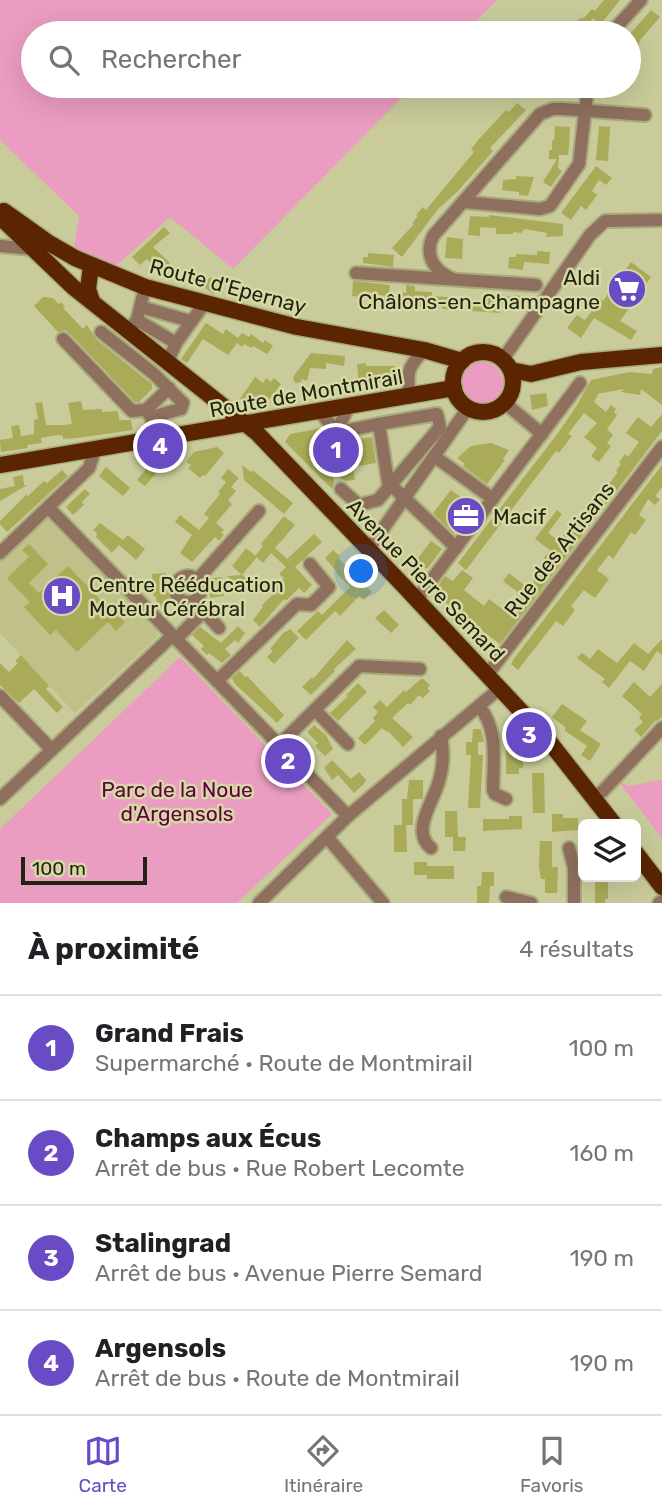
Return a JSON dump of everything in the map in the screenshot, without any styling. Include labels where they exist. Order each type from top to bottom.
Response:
[{"type":"main road","name":"Route d'Epernay","points":[[0,208],[49,243],[89,265],[145,287],[329,334],[424,350],[462,361]]},
{"type":"main road","name":"Avenue Pierre Semard","points":[[0,217],[73,287],[133,325],[164,358],[247,425],[417,599],[548,740],[610,819]]},
{"type":"main road","points":[[73,287],[77,272],[89,265]]},
{"type":"main road","points":[[89,265],[88,289],[92,301]]},
{"type":"main road","points":[[559,368],[487,412],[468,408],[457,396],[454,388],[455,371],[462,361],[477,353],[486,352],[507,365],[531,374],[597,359],[662,355]]},
{"type":"main road","points":[[507,365],[513,378],[508,398]]},
{"type":"main road","name":"Route de Montmirail","points":[[0,465],[454,388]]},
{"type":"main road","points":[[212,431],[217,414],[216,400]]},
{"type":"main road","points":[[268,446],[271,429],[279,418]]},
{"type":"main road","points":[[641,860],[662,887]]},
{"type":"street","points":[[622,21],[640,0]]},
{"type":"street","points":[[463,202],[540,209],[550,206],[579,164],[586,98]]},
{"type":"street","points":[[453,279],[443,275],[430,260],[429,245],[437,231],[540,114],[553,109],[645,115]]},
{"type":"street","points":[[507,365],[590,235],[604,221],[662,220]]},
{"type":"street","points":[[0,246],[32,249]]},
{"type":"street","points":[[356,273],[536,285]]},
{"type":"street","points":[[145,287],[141,307],[133,325],[176,343]]},
{"type":"street","points":[[148,369],[164,358],[204,304]]},
{"type":"street","points":[[141,307],[190,321]]},
{"type":"street","points":[[63,338],[132,411],[148,414],[181,409],[183,403],[169,388],[101,332]]},
{"type":"street","points":[[410,396],[408,370],[424,350]]},
{"type":"street","points":[[417,599],[580,383]]},
{"type":"street","points":[[148,414],[169,388]]},
{"type":"street","points":[[508,398],[542,434]]},
{"type":"street","points":[[344,431],[340,424],[349,405]]},
{"type":"street","points":[[368,550],[468,408]]},
{"type":"street","points":[[318,410],[334,427],[344,431],[437,414],[440,427],[378,500],[359,505],[341,489]]},
{"type":"street","points":[[148,414],[157,440]]},
{"type":"street","points":[[379,424],[388,482],[456,548]]},
{"type":"street","name":"Rue des Artisans","points":[[487,675],[662,447]]},
{"type":"street","points":[[0,554],[89,468],[95,450]]},
{"type":"street","points":[[434,456],[493,499]]},
{"type":"street","points":[[50,508],[348,816]]},
{"type":"street","points":[[197,580],[259,511]]},
{"type":"street","points":[[217,681],[297,604],[311,605],[329,587],[310,564]]},
{"type":"street","points":[[188,575],[197,580],[201,589],[195,600],[187,603],[177,598],[174,589],[178,579],[188,575]]},
{"type":"street","points":[[195,600],[219,628]]},
{"type":"street","points":[[0,799],[204,611]]},
{"type":"street","points":[[279,745],[359,666],[420,668]]},
{"type":"street","points":[[259,903],[348,816],[500,688]]},
{"type":"street","points":[[0,696],[52,750]]},
{"type":"street","points":[[479,706],[488,718],[493,734],[493,790],[495,794],[506,799]]},
{"type":"street","points":[[315,710],[348,744]]},
{"type":"street","points":[[594,797],[603,791],[662,728]]},
{"type":"street","points":[[431,848],[423,839],[422,826],[442,772],[444,760],[441,736]]},
{"type":"street","points":[[269,903],[325,848],[327,837]]},
{"type":"street","points":[[327,837],[383,903]]},
{"type":"street","points":[[569,848],[574,868],[574,903]]},
{"type":"street","points":[[506,895],[531,903]]},
{"type":"shaded area","name":"Centre Rééducation Moteur Cérébral","points":[[48,518],[156,629],[158,636],[75,713],[0,633],[0,562]]},
{"type":"green space","points":[[0,0],[497,0],[476,21],[21,21],[21,98],[401,98],[233,269],[170,217],[115,267],[73,253],[79,216],[0,140]]},
{"type":"green space","points":[[482,362],[497,368],[503,383],[497,398],[482,404],[467,398],[461,383],[467,368]]},
{"type":"green space","name":"Parc de la Noue d'Argensols","points":[[180,657],[332,814],[237,903],[0,903],[0,829]]},
{"type":"green space","points":[[662,780],[662,838],[618,781],[629,786]]},
{"type":"building","points":[[604,0],[620,0],[603,21],[593,18],[590,21],[577,21],[592,9],[595,11]]},
{"type":"building","points":[[651,10],[660,17],[641,39],[641,21]]},
{"type":"building","points":[[517,103],[526,110],[490,148],[493,151],[459,190],[438,209],[402,257],[392,248],[414,224],[412,223],[418,216],[416,215],[423,207],[426,210],[474,152],[471,149],[479,139],[506,110],[509,112]]},
{"type":"building","points":[[555,126],[570,127],[569,147],[568,155],[559,155],[558,168],[562,171],[551,187],[543,182],[557,159],[549,159]]},
{"type":"building","points":[[599,126],[610,127],[608,161],[596,160]]},
{"type":"building","points":[[596,166],[612,178],[606,185],[599,180],[592,191],[597,195],[586,210],[581,206],[571,220],[561,213]]},
{"type":"building","points":[[516,176],[534,177],[528,196],[502,190],[503,180],[516,179]]},
{"type":"building","points":[[489,215],[563,224],[563,236],[546,237],[547,233],[525,229],[521,233],[496,234],[496,228],[480,227],[480,236],[468,235],[470,216]]},
{"type":"building","points":[[164,227],[170,233],[153,247],[170,263],[160,273],[147,259],[140,265],[132,257]]},
{"type":"building","points":[[447,237],[463,239],[462,259],[445,258]]},
{"type":"building","points":[[537,251],[550,252],[549,264],[524,262],[523,270],[508,268],[509,257],[516,257],[516,254],[537,255]]},
{"type":"building","points":[[368,253],[394,255],[393,267],[363,263],[363,257],[368,257]]},
{"type":"building","name":"Aldi Châlons-en-Champagne","points":[[631,262],[651,277],[620,321],[637,331],[631,340],[594,318],[581,338],[567,328],[577,315],[585,320],[601,299],[603,301]]},
{"type":"building","points":[[198,273],[207,281],[210,277],[217,283],[213,294],[199,283],[197,286],[190,281]]},
{"type":"building","points":[[353,281],[390,285],[389,296],[352,296]]},
{"type":"building","points":[[406,285],[415,286],[415,291],[432,292],[432,296],[459,298],[458,310],[443,309],[439,304],[418,307],[418,304],[400,303],[401,292],[406,293]]},
{"type":"building","points":[[484,293],[522,296],[521,306],[501,308],[500,313],[471,311],[471,301],[483,301]]},
{"type":"building","points":[[43,297],[53,298],[59,304],[61,302],[65,307],[63,308],[83,329],[87,325],[96,339],[152,384],[152,389],[139,402],[135,402],[69,333],[65,330],[58,332],[34,306]]},
{"type":"building","points":[[206,323],[223,334],[226,329],[238,338],[242,333],[249,337],[251,334],[263,343],[265,340],[273,346],[267,354],[253,346],[252,348],[244,344],[242,347],[237,343],[228,355],[203,339],[187,363],[181,359]]},
{"type":"building","points":[[311,353],[345,356],[344,366],[326,363],[326,369],[310,368],[307,381],[301,379],[302,382],[295,383],[293,377]]},
{"type":"building","points":[[366,363],[366,366],[395,366],[394,384],[359,385],[357,364]]},
{"type":"building","points":[[662,367],[662,405],[641,389],[640,395],[621,392],[624,389],[597,394],[594,402],[606,412],[611,405],[616,409],[614,412],[617,415],[607,429],[613,435],[607,443],[611,446],[599,462],[591,456],[597,448],[584,437],[597,423],[584,413],[568,434],[572,436],[559,453],[556,451],[466,570],[458,563],[558,433],[591,380],[630,372],[652,374],[653,369]]},
{"type":"building","points":[[255,377],[263,383],[266,378],[271,382],[274,378],[281,384],[270,399],[262,394],[252,408],[240,399]]},
{"type":"building","points":[[546,393],[548,406],[532,410],[530,395]]},
{"type":"building","points":[[81,401],[83,410],[118,411],[119,420],[131,420],[133,430],[63,439],[63,436],[58,435],[41,438],[42,443],[27,445],[28,448],[1,452],[0,440],[13,438],[11,426],[19,425],[21,436],[34,434],[34,420],[38,419],[35,403],[42,402],[46,425],[63,425],[72,424],[68,403]]},
{"type":"building","points":[[662,414],[662,431],[500,644],[443,601],[446,597],[436,589],[445,576],[453,581],[462,570],[473,578],[464,590],[484,606],[489,599],[505,611],[519,593],[503,581],[509,573],[529,589],[547,562],[543,559],[550,550],[535,539],[557,510],[562,514],[548,533],[559,541],[573,523],[575,525],[584,515],[596,496],[603,492],[618,472],[616,471],[621,464],[619,462],[625,454],[628,457],[639,442],[626,433],[638,417],[651,427]]},
{"type":"building","points":[[322,428],[327,433],[328,444],[372,437],[376,463],[353,467],[355,480],[345,481],[332,472],[332,489],[285,442],[290,434]]},
{"type":"building","points":[[491,443],[509,450],[487,484],[463,466],[465,464],[457,458],[471,446]]},
{"type":"building","points":[[217,447],[224,453],[205,476],[200,478],[188,468],[191,465],[186,462],[194,452]]},
{"type":"building","points":[[157,456],[165,463],[145,486],[137,480]]},
{"type":"building","points":[[242,465],[293,503],[284,514],[244,480]]},
{"type":"building","points":[[662,465],[662,487],[655,496],[660,499],[655,505],[648,499],[639,515],[646,520],[635,535],[631,532],[613,559],[609,555],[597,570],[609,579],[595,598],[584,590],[571,606],[575,610],[563,626],[556,621],[518,670],[511,664],[513,660]]},
{"type":"building","points":[[106,467],[130,488],[123,496],[99,476]]},
{"type":"building","points":[[228,469],[239,478],[231,487],[236,491],[228,500],[232,504],[216,523],[224,530],[221,532],[224,535],[219,541],[215,537],[192,562],[180,553],[192,535],[175,522],[180,515],[199,530],[209,518],[204,514],[220,494],[218,492],[226,482],[221,478]]},
{"type":"building","points":[[62,470],[68,476],[7,532],[0,521],[27,494],[27,497],[44,481],[47,483]]},
{"type":"building","points":[[23,475],[24,485],[27,485],[0,501],[0,489],[15,486],[13,477]]},
{"type":"building","points":[[85,489],[90,494],[82,502],[84,505],[73,515],[66,507]]},
{"type":"building","points":[[451,490],[474,507],[454,534],[433,513]]},
{"type":"building","points":[[284,516],[295,525],[275,548],[287,559],[314,534],[322,542],[295,567],[312,585],[304,593],[299,588],[286,601],[284,599],[260,627],[253,620],[273,594],[271,592],[284,578],[279,574],[286,567],[271,553],[263,563],[255,556],[263,546],[261,544]]},
{"type":"building","points":[[100,523],[123,540],[128,535],[145,549],[136,560],[119,545],[112,553],[96,537],[97,533],[93,530]]},
{"type":"building","points":[[431,541],[442,549],[427,569],[416,561]]},
{"type":"building","points":[[29,544],[48,564],[29,583],[39,593],[68,566],[89,588],[92,585],[98,590],[94,593],[114,615],[116,613],[125,622],[116,631],[108,622],[77,652],[56,630],[50,635],[24,607],[30,602],[7,578],[29,557],[22,550]]},
{"type":"building","points":[[246,548],[257,557],[242,575],[232,566]]},
{"type":"building","points":[[333,550],[372,592],[364,600],[359,596],[340,616],[335,611],[306,640],[297,631],[318,611],[322,615],[350,587],[325,558]]},
{"type":"building","points":[[166,573],[170,606],[157,607],[152,574]]},
{"type":"building","points":[[242,575],[258,587],[251,595],[227,576]]},
{"type":"building","points":[[222,577],[224,596],[210,598],[209,581],[212,581],[211,578]]},
{"type":"building","points":[[384,610],[399,625],[391,633],[375,618]]},
{"type":"building","points":[[238,626],[245,633],[238,643],[235,640],[225,649],[231,655],[222,663],[209,653],[207,655],[201,649],[204,646],[192,635],[200,627],[221,643]]},
{"type":"building","points":[[290,629],[299,638],[274,664],[267,657],[273,651],[270,649],[285,631]]},
{"type":"building","points":[[662,639],[662,655],[657,651],[644,671],[630,661],[609,688],[602,682],[605,679],[577,658],[582,653],[590,659],[598,649],[617,663],[634,643],[648,654]]},
{"type":"building","points":[[347,640],[356,649],[311,695],[302,687],[312,677],[313,679]]},
{"type":"building","points":[[21,655],[49,686],[46,689],[63,707],[57,713],[34,689],[19,703],[0,685],[0,663],[9,672],[18,663],[15,661]]},
{"type":"building","points":[[240,671],[284,715],[277,723],[234,683],[232,678]]},
{"type":"building","points":[[422,678],[430,685],[427,688],[430,691],[423,698],[419,695],[392,718],[413,737],[403,747],[382,728],[365,745],[358,738],[375,721],[373,718],[378,712],[373,707],[380,700],[387,707],[404,690],[406,692]]},
{"type":"building","points":[[634,682],[650,697],[662,684],[662,717],[641,737],[634,730],[643,722],[639,718],[642,714],[622,696]]},
{"type":"building","points":[[358,683],[367,692],[338,721],[330,713]]},
{"type":"building","points":[[562,704],[587,721],[580,730],[601,744],[590,761],[581,755],[587,746],[565,731],[565,727],[552,717]]},
{"type":"building","points":[[314,725],[326,735],[333,749],[325,756],[315,746],[318,743],[307,732]]},
{"type":"building","points":[[473,729],[481,729],[484,742],[478,742],[478,755],[483,755],[480,808],[468,808],[471,755],[466,755],[466,742],[472,742]]},
{"type":"building","points":[[506,747],[519,747],[519,760],[523,760],[523,768],[519,768],[519,774],[506,774]]},
{"type":"building","points":[[332,760],[351,779],[359,772],[366,780],[364,784],[354,793],[338,775],[332,780],[324,768]]},
{"type":"building","points":[[532,773],[544,773],[545,813],[533,813]]},
{"type":"building","points":[[409,780],[423,780],[423,799],[413,799],[413,825],[406,825],[407,852],[394,852],[394,825],[402,825],[402,799],[407,799]]},
{"type":"building","points":[[445,811],[457,811],[458,837],[466,837],[465,851],[453,851],[453,837],[445,837]]},
{"type":"building","points":[[552,814],[563,814],[563,818],[578,818],[578,830],[552,832]]},
{"type":"building","points":[[509,816],[522,816],[522,829],[483,831],[483,819],[509,819]]},
{"type":"building","points":[[540,841],[552,841],[552,867],[558,867],[557,893],[545,893],[545,879],[541,879],[539,867]]},
{"type":"building","points":[[414,862],[427,862],[427,866],[454,866],[454,879],[427,879],[427,875],[414,875]]},
{"type":"building","points":[[482,872],[494,872],[494,886],[490,886],[489,903],[477,903],[477,886],[481,886]]},
{"type":"building","points":[[595,882],[608,882],[608,899],[605,899],[605,903],[595,903]]},
{"type":"place","name":"Aldi Châlons-en-Champagne","points":[[627,289]]},
{"type":"place","name":"Argensols","points":[[160,446]]},
{"type":"place","name":"Grand Frais","points":[[336,450]]},
{"type":"place","name":"Macif","points":[[466,516]]},
{"type":"place","name":"Centre Rééducation Moteur Cérébral","points":[[62,596]]},
{"type":"place","name":"Stalingrad","points":[[529,735]]},
{"type":"place","name":"Champs aux Écus","points":[[288,761]]}]
